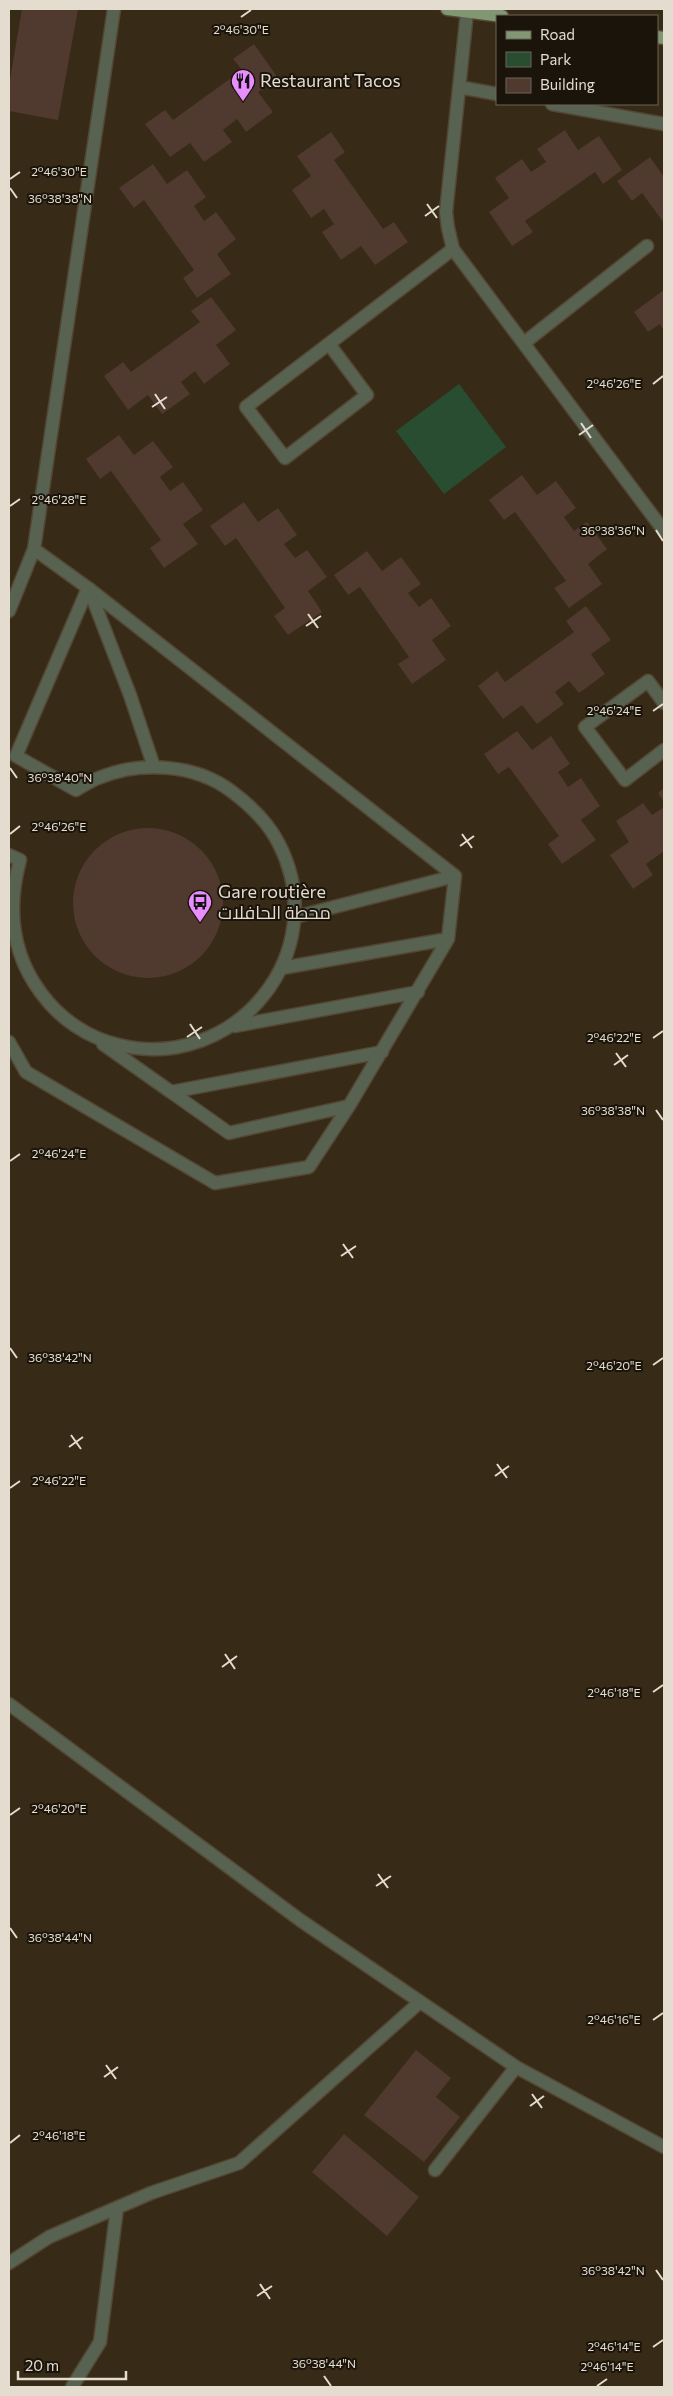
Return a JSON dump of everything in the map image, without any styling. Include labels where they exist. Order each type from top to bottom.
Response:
[{"type":"main road","points":[[447,9],[496,15]]},
{"type":"street","points":[[9,611],[34,549],[114,9]]},
{"type":"street","points":[[467,12],[446,212],[453,249],[664,531]]},
{"type":"street","points":[[459,87],[496,94]]},
{"type":"street","points":[[558,105],[664,124]]},
{"type":"street","points":[[524,343],[647,246]]},
{"type":"street","points":[[329,344],[368,395],[285,458],[246,407],[453,249]]},
{"type":"street","points":[[34,549],[88,588],[455,876]]},
{"type":"street","points":[[88,588],[130,695],[154,767]]},
{"type":"street","points":[[86,1032],[117,1045],[160,1050],[185,1046],[209,1038],[232,1026],[252,1010],[269,990],[282,968],[291,943],[294,917],[294,892],[288,867],[279,843],[259,816],[227,788],[204,776],[180,770],[154,767],[127,769],[100,777],[76,790],[16,756],[88,588]]},
{"type":"street","points":[[663,698],[648,681],[585,727],[624,780],[664,750]]},
{"type":"street","points":[[9,855],[20,860],[14,884],[12,909],[14,934],[21,958],[32,981],[64,1019],[86,1032],[229,1133],[349,1106]]},
{"type":"street","points":[[294,917],[455,876]]},
{"type":"street","points":[[9,1042],[26,1072],[214,1183],[309,1167],[382,1052],[448,939],[455,876]]},
{"type":"street","points":[[282,968],[448,939]]},
{"type":"street","points":[[9,953],[21,958]]},
{"type":"street","points":[[232,1026],[418,992]]},
{"type":"street","points":[[171,1092],[382,1052]]},
{"type":"street","points":[[9,1704],[300,1920],[516,2067],[664,2147]]},
{"type":"street","points":[[9,2263],[49,2237],[151,2193],[239,2163],[420,2002]]},
{"type":"street","points":[[435,2170],[516,2067]]},
{"type":"street","points":[[72,2387],[100,2342],[117,2208]]},
{"type":"green space","points":[[459,384],[506,447],[444,494],[396,431]]},
{"type":"building","points":[[22,9],[78,9],[58,120],[9,111],[9,85]]},
{"type":"building","points":[[254,44],[278,78],[258,92],[273,112],[246,132],[237,119],[223,130],[232,142],[204,162],[190,143],[170,157],[145,124],[165,110],[173,120],[242,70],[233,59]]},
{"type":"building","points":[[565,130],[578,150],[599,136],[622,170],[603,184],[595,172],[525,221],[533,232],[512,246],[489,212],[509,198],[495,178],[522,159],[531,172],[546,162],[537,149]]},
{"type":"building","points":[[331,132],[345,152],[334,160],[383,229],[394,222],[408,242],[375,265],[361,246],[341,260],[322,232],[334,224],[324,209],[311,218],[292,190],[311,176],[297,156]]},
{"type":"building","points":[[650,157],[664,177],[664,223],[642,193],[632,201],[617,181]]},
{"type":"building","points":[[153,164],[167,184],[187,170],[206,197],[194,206],[204,221],[216,212],[236,239],[217,254],[231,274],[197,298],[183,278],[194,270],[144,200],[134,208],[119,188]]},
{"type":"building","points":[[664,290],[664,331],[660,324],[648,332],[634,312]]},
{"type":"building","points":[[211,297],[236,330],[216,345],[230,364],[204,384],[195,371],[181,382],[190,394],[162,414],[148,395],[128,410],[104,376],[123,362],[131,372],[200,322],[191,311]]},
{"type":"building","points":[[119,435],[134,455],[153,441],[173,467],[160,477],[170,491],[183,482],[203,510],[183,524],[198,544],[164,568],[150,548],[161,540],[111,471],[100,479],[86,459]]},
{"type":"building","points":[[522,475],[537,495],[556,481],[576,508],[564,517],[574,531],[587,522],[607,549],[588,564],[602,584],[569,608],[554,588],[566,581],[515,512],[504,520],[489,500]]},
{"type":"building","points":[[244,502],[258,522],[278,508],[297,535],[284,544],[295,558],[307,550],[327,577],[308,591],[322,612],[288,635],[274,616],[285,608],[236,538],[225,546],[210,526]]},
{"type":"building","points":[[367,551],[382,571],[401,557],[421,584],[408,593],[419,607],[431,598],[451,626],[432,640],[446,660],[412,684],[398,664],[409,657],[360,587],[348,595],[334,575]]},
{"type":"building","points":[[586,606],[611,640],[591,654],[605,674],[579,693],[569,681],[555,692],[564,704],[537,724],[522,705],[503,719],[478,686],[497,671],[505,682],[574,632],[566,621]]},
{"type":"building","points":[[517,731],[532,750],[551,736],[570,764],[558,772],[568,787],[581,778],[600,806],[581,820],[596,840],[562,864],[548,844],[559,836],[509,767],[498,774],[484,754]]},
{"type":"building","points":[[664,788],[664,802],[658,793]]},
{"type":"building","points":[[643,803],[652,815],[664,807],[664,851],[646,864],[653,875],[633,889],[610,855],[629,842],[616,821]]},
{"type":"building","points":[[148,828],[177,834],[201,850],[217,874],[223,903],[217,932],[201,956],[177,972],[148,978],[119,972],[95,956],[79,932],[73,903],[79,874],[95,850],[119,834]]},
{"type":"building","points":[[416,2050],[451,2078],[436,2097],[460,2117],[424,2162],[364,2115]]},
{"type":"building","points":[[344,2134],[419,2197],[387,2236],[312,2172]]},
{"type":"place","name":"Restaurant Tacos","points":[[243,102]]},
{"type":"place","name":"Gare routière محطة الحافلات","points":[[200,923]]}]
